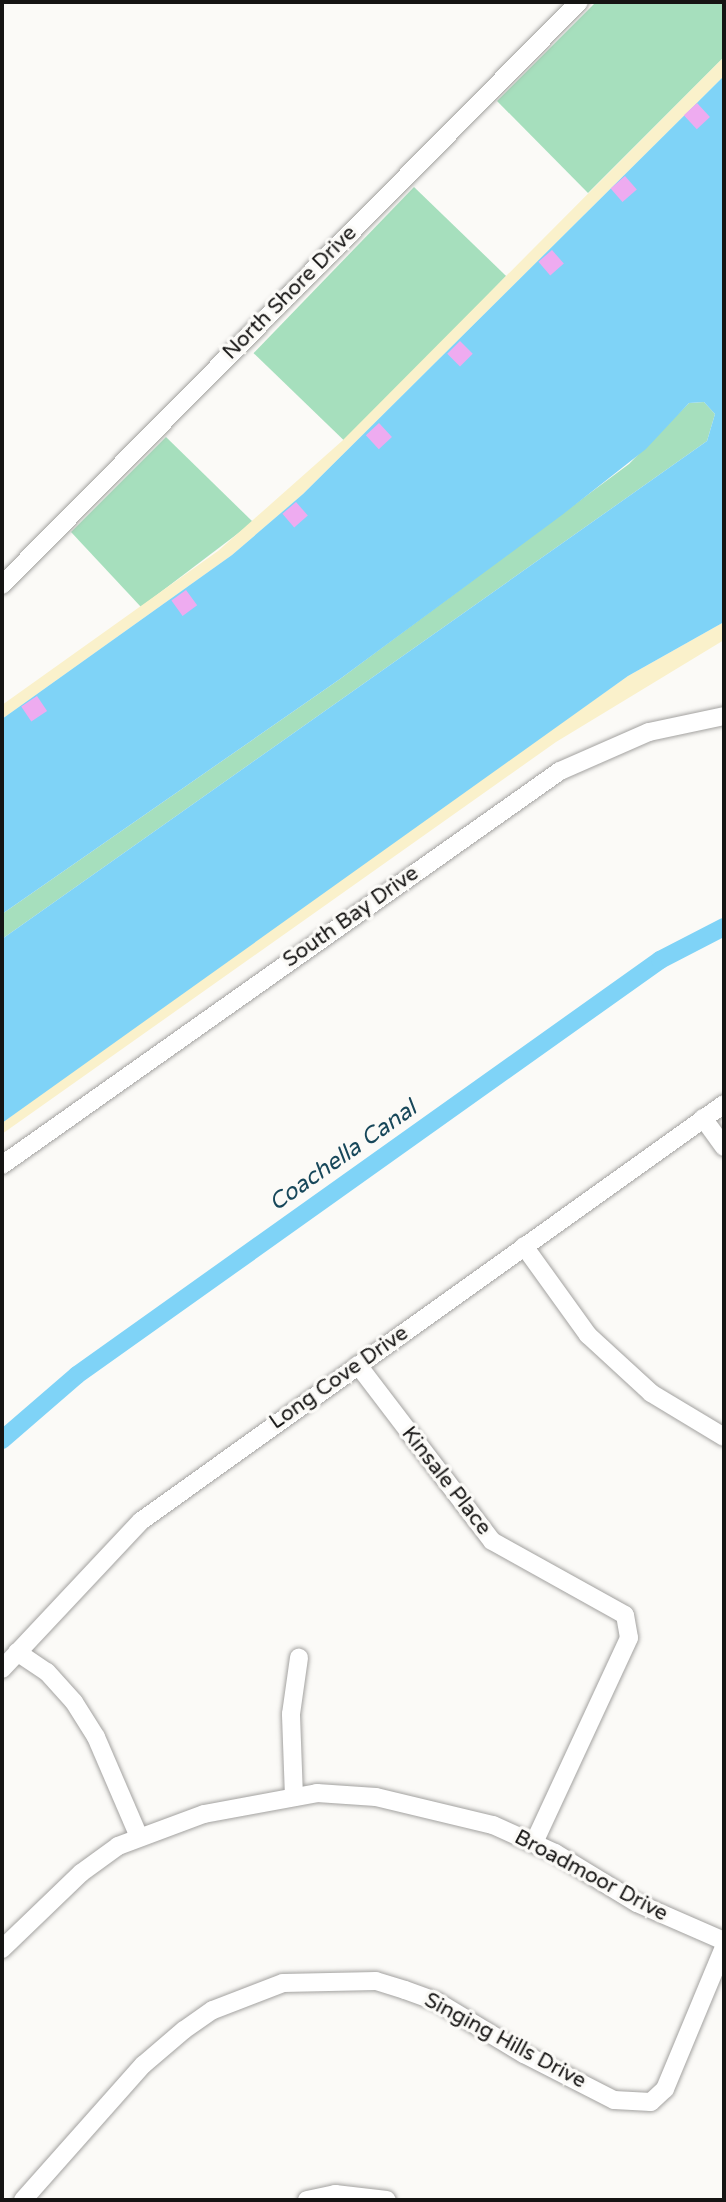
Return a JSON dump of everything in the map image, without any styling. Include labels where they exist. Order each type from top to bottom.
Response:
[{"type":"street","name":"North Shore Drive","points":[[2,584],[579,2]]},
{"type":"street","name":"South Bay Drive","points":[[2,1165],[560,771],[649,732],[724,716]]},
{"type":"street","name":"Long Cove Drive","points":[[2,1669],[141,1521],[724,1104]]},
{"type":"street","points":[[704,1118],[724,1147]]},
{"type":"street","points":[[524,1246],[588,1335],[651,1393],[724,1437]]},
{"type":"street","name":"Kinsale Place","points":[[358,1365],[492,1541],[625,1615],[629,1638],[534,1843]]},
{"type":"street","points":[[17,1652],[47,1672],[74,1702],[96,1737],[139,1837]]},
{"type":"street","points":[[294,1797],[291,1714],[299,1658]]},
{"type":"street","name":"Broadmoor Drive","points":[[2,1949],[81,1873],[139,1837],[204,1814],[294,1797],[376,1797],[443,1810],[534,1843],[637,1903],[724,1941]]},
{"type":"street","name":"Singing Hills Drive","points":[[23,2200],[143,2065],[184,2030],[213,2010],[283,1983],[376,1981],[405,1990],[436,2001],[524,2054],[614,2099],[651,2102],[665,2089],[724,1947]]},
{"type":"street","points":[[307,2200],[335,2194],[387,2200]]},
{"type":"green space","points":[[596,2],[724,2],[724,57],[588,193],[497,101]]},
{"type":"green space","points":[[414,187],[506,276],[346,442],[254,353]]},
{"type":"green space","points":[[704,402],[715,414],[707,441],[2,939],[2,914],[340,679],[629,464],[689,403]]},
{"type":"green space","points":[[166,437],[253,522],[141,607],[71,532]]},
{"type":"sand","points":[[724,57],[724,76],[303,494],[232,555],[2,719],[2,705],[218,551],[342,441]]},
{"type":"sand","points":[[724,622],[724,640],[556,742],[2,1134],[2,1123],[237,951],[628,676]]},
{"type":"water","points":[[724,76],[724,622],[628,676],[2,1123],[2,939],[707,441],[715,414],[704,402],[689,403],[646,449],[562,515],[340,679],[2,914],[2,719],[232,555],[303,494]]},
{"type":"building","points":[[697,103],[710,117],[697,129],[684,115]]},
{"type":"building","points":[[625,176],[637,190],[622,202],[611,188]]},
{"type":"building","points":[[552,250],[564,264],[550,275],[538,262]]},
{"type":"building","points":[[460,341],[473,354],[460,366],[447,354]]},
{"type":"building","points":[[379,423],[392,437],[379,449],[366,435]]},
{"type":"building","points":[[296,502],[308,516],[294,527],[282,514]]},
{"type":"building","points":[[186,590],[197,605],[183,616],[171,601]]},
{"type":"building","points":[[37,696],[47,711],[31,722],[21,707]]},
{"type":"waterway","name":"Coachella Canal","points":[[2,1440],[77,1375],[660,960],[724,927]]}]
